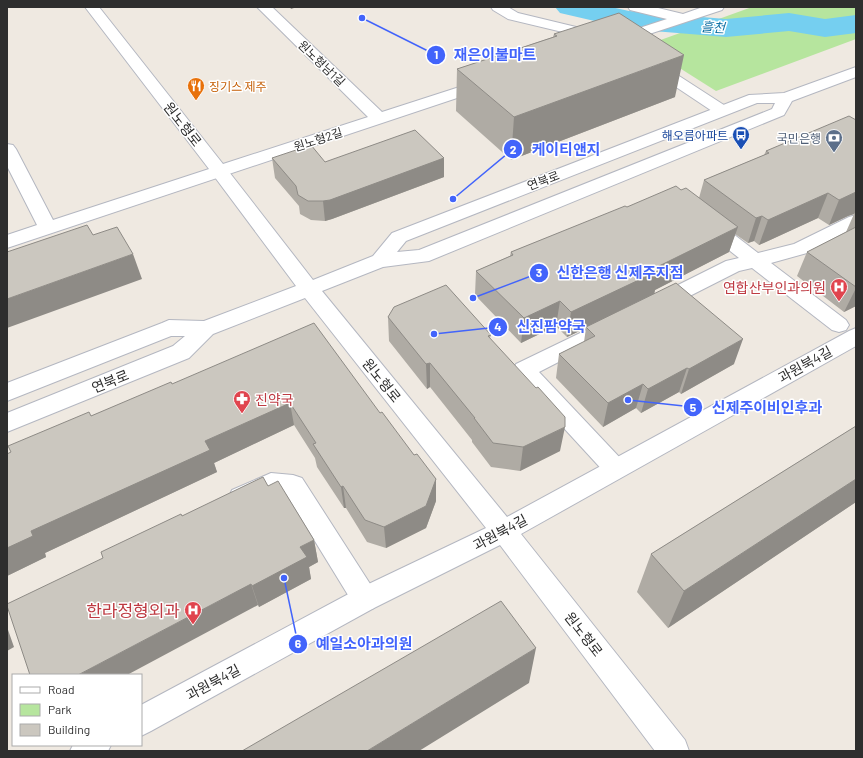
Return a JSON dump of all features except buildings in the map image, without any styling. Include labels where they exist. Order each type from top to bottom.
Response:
[{"type":"street","name":"원노형로","points":[[92,7],[309,288],[504,531],[674,751]]},
{"type":"street","name":"원노형남1길","points":[[264,7],[379,119]]},
{"type":"street","points":[[498,7],[513,16],[581,34],[625,42]]},
{"type":"street","points":[[635,7],[678,20]]},
{"type":"street","points":[[587,50],[625,42],[678,20],[717,7]]},
{"type":"street","points":[[643,58],[721,110]]},
{"type":"street","name":"연북로","points":[[380,261],[399,236],[754,98],[786,98],[856,72]]},
{"type":"street","name":"원노형2길","points":[[7,242],[498,80]]},
{"type":"street","name":"연북로","points":[[7,423],[181,352],[206,329],[380,261],[422,256],[778,112],[786,98]]},
{"type":"street","points":[[7,149],[48,228]]},
{"type":"street","points":[[692,212],[848,330]]},
{"type":"street","points":[[615,468],[524,370],[733,266],[800,249],[856,221]]},
{"type":"street","name":"연북로","points":[[7,392],[169,328],[206,329]]},
{"type":"street","name":"과원북4길","points":[[142,720],[366,599],[504,531],[615,468],[848,330]]},
{"type":"street","points":[[221,506],[271,483],[293,485],[366,599]]},
{"type":"street","points":[[85,751],[94,746]]},
{"type":"green space","points":[[752,7],[856,7],[856,39],[716,91],[659,55],[655,42]]},
{"type":"waterway","name":"흘천","points":[[570,7],[629,20],[726,28],[789,22],[825,28],[856,24]]},
{"type":"place","name":"재은이불마트","points":[[362,18]]},
{"type":"place","name":"징기스 제주","points":[[196,101]]},
{"type":"place","name":"해오름아파트","points":[[741,150]]},
{"type":"place","name":"국민은행","points":[[834,153]]},
{"type":"place","name":"케이티앤지","points":[[453,199]]},
{"type":"place","name":"신한은행 신제주지점","points":[[473,298]]},
{"type":"place","name":"연합산부인과의원","points":[[839,302]]},
{"type":"place","name":"신진팜약국","points":[[434,334]]},
{"type":"place","name":"신제주이비인후과","points":[[628,400]]},
{"type":"place","name":"진약국","points":[[242,414]]},
{"type":"place","name":"예일소아과의원","points":[[284,578]]},
{"type":"place","name":"한라정형외과","points":[[193,625]]}]
